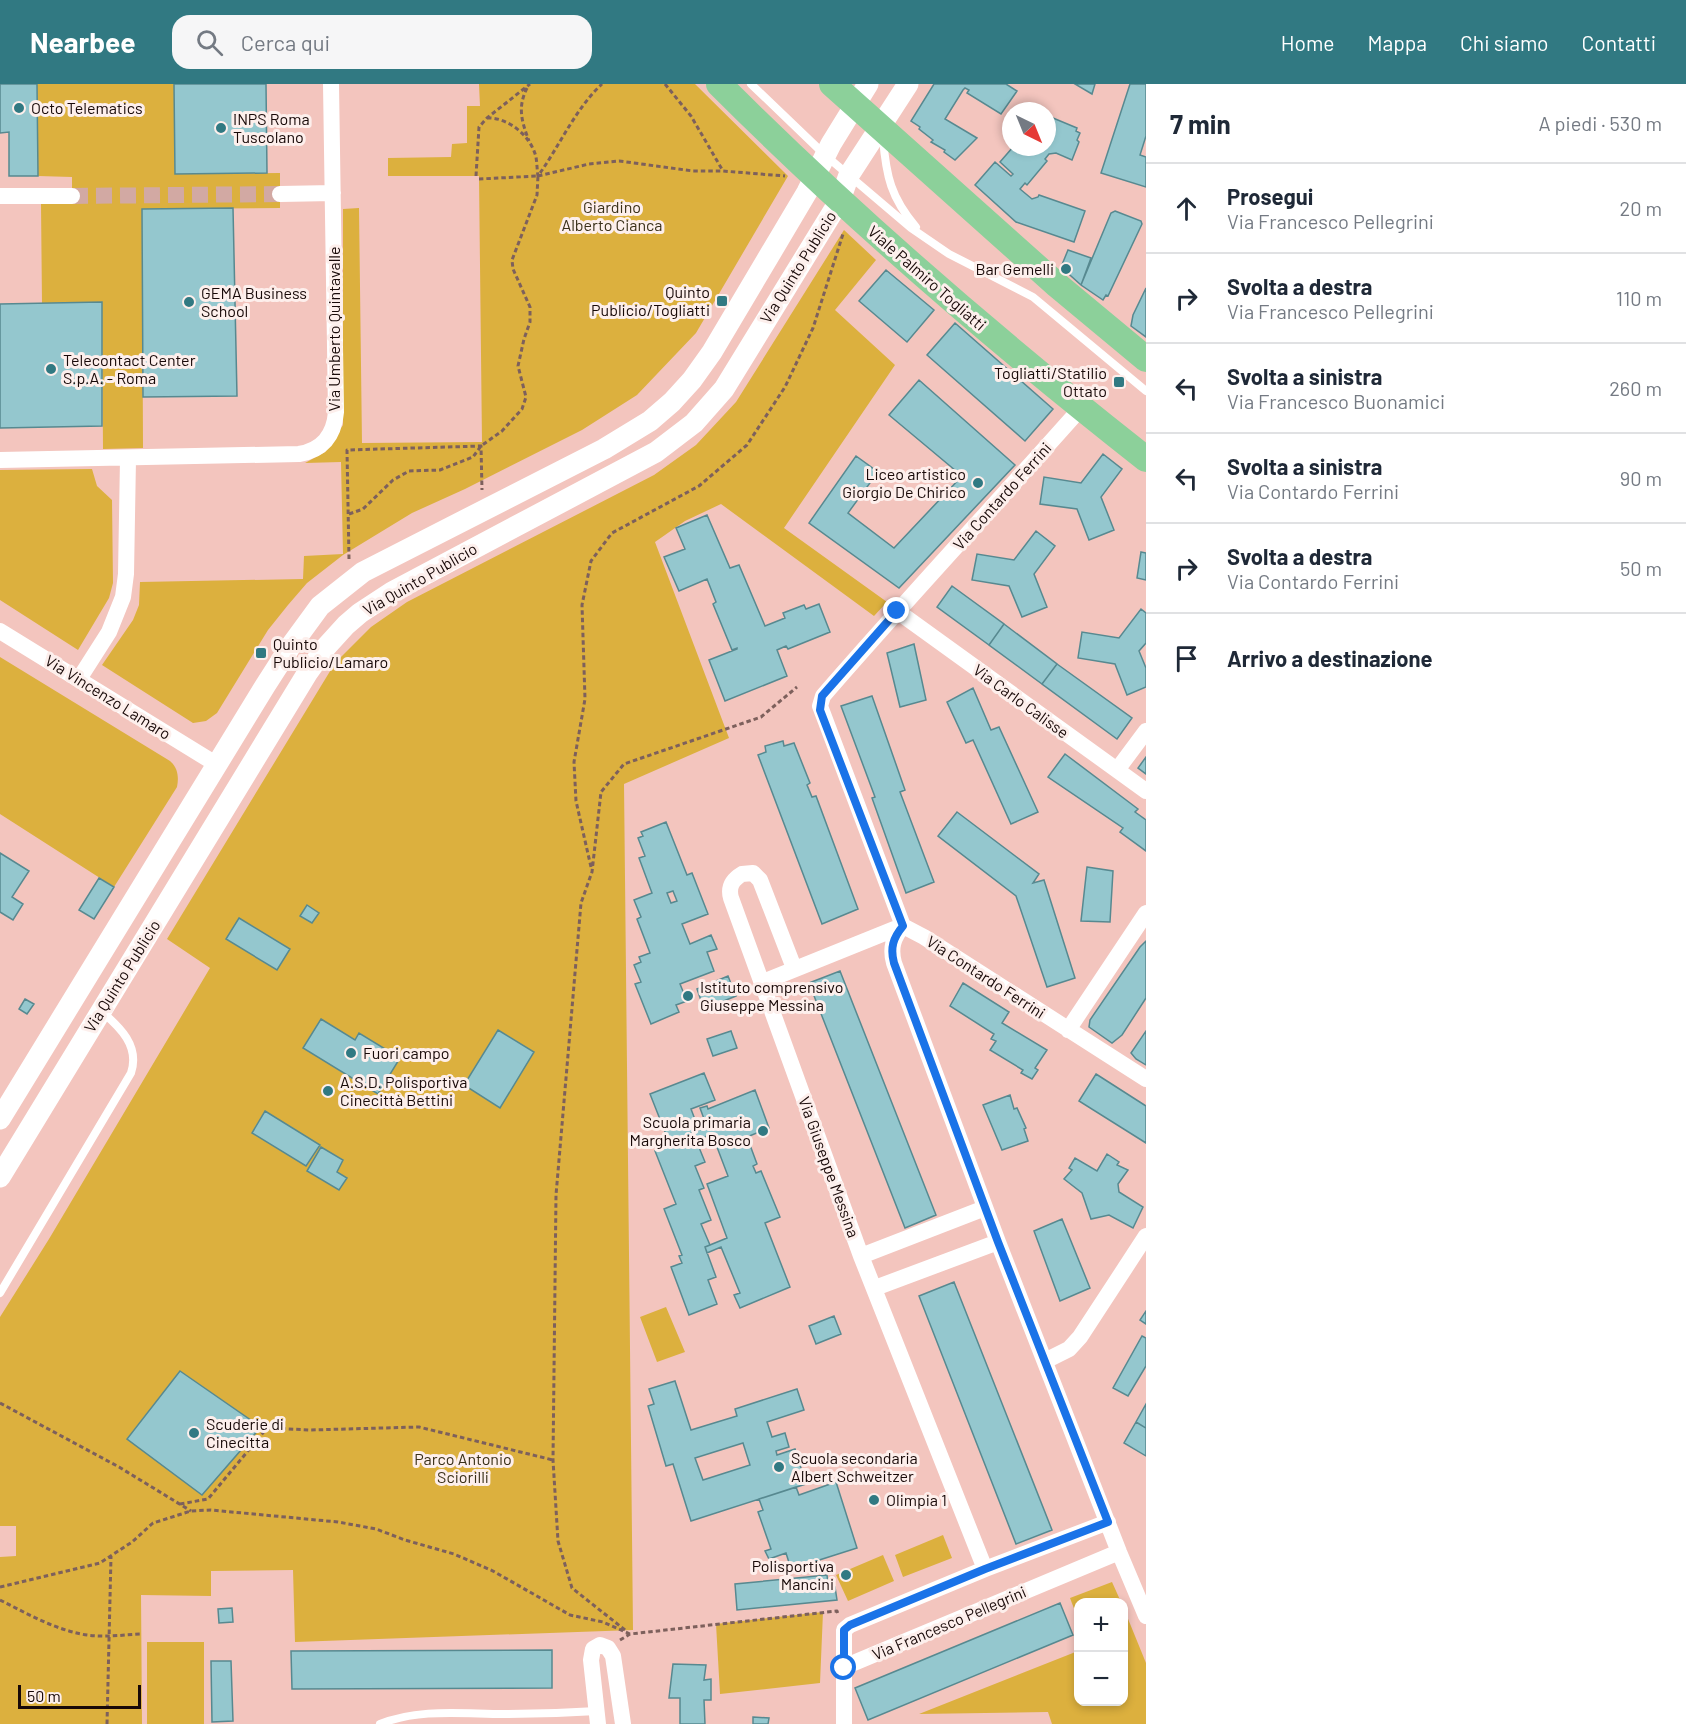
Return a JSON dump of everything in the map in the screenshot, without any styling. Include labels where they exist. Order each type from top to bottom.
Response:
[{"type":"main road","name":"Viale Palmiro Togliatti","points":[[719,84],[840,200],[948,297],[1146,459]]},
{"type":"main road","points":[[832,84],[862,94],[881,126],[947,189],[1146,359]]},
{"type":"street","name":"Via Umberto Quintavalle","points":[[0,460],[298,454],[318,448],[329,436],[335,423],[336,412],[332,84]]},
{"type":"street","name":"Via Quinto Publicio","points":[[0,1178],[233,794],[316,661],[334,637],[360,613],[433,569],[656,452],[702,415],[724,390],[840,200],[849,175],[881,126],[900,87]]},
{"type":"street","name":"Via Quinto Publicio","points":[[0,1119],[216,764],[299,634],[320,606],[345,585],[378,564],[616,442],[650,421],[672,402],[692,380],[712,352],[810,170],[862,94]]},
{"type":"street","points":[[280,194],[333,193]]},
{"type":"street","points":[[0,196],[72,196]]},
{"type":"street","name":"Via Contardo Ferrini","points":[[1081,408],[822,696],[820,706],[903,926],[924,937],[1146,1079]]},
{"type":"street","points":[[79,679],[109,632],[118,615],[123,597],[126,574],[128,459]]},
{"type":"street","name":"Via Carlo Calisse","points":[[897,611],[1146,791]]},
{"type":"street","name":"Via Vincenzo Lamaro","points":[[0,631],[216,764]]},
{"type":"street","points":[[1117,770],[1146,731]]},
{"type":"street","points":[[216,764],[229,774],[233,794]]},
{"type":"street","name":"Via Giuseppe Messina","points":[[794,968],[760,880],[753,873],[742,874],[733,881],[730,893],[861,1256],[985,1569]]},
{"type":"street","points":[[1068,1030],[1146,913]]},
{"type":"street","points":[[763,982],[903,926]]},
{"type":"street","points":[[903,926],[892,946],[894,963],[998,1242],[1146,1616]]},
{"type":"street","points":[[861,1256],[986,1208]]},
{"type":"street","points":[[1046,1361],[1069,1349],[1080,1337],[1146,1236]]},
{"type":"street","points":[[875,1288],[998,1242]]},
{"type":"street","name":"Via Francesco Pellegrini","points":[[844,1630],[850,1625],[985,1569],[1108,1522]]},
{"type":"street","name":"Via Francesco Pellegrini","points":[[844,1668],[1119,1552]]},
{"type":"street","points":[[844,1630],[844,1724]]},
{"type":"street","points":[[600,1645],[608,1648],[613,1656],[622,1717],[597,1718],[592,1654],[593,1649],[600,1645]]},
{"type":"lane","name":"Viale Palmiro Togliatti","points":[[751,84],[810,170]]},
{"type":"lane","points":[[881,126],[891,190],[902,210],[924,237]]},
{"type":"lane","points":[[810,170],[849,175],[895,215],[949,254],[1033,297],[1146,391]]},
{"type":"lane","points":[[0,1293],[131,1073],[134,1060],[131,1045],[118,1027],[101,1010]]},
{"type":"lane","points":[[380,1724],[405,1717],[429,1714],[526,1714],[597,1718]]},
{"type":"path","points":[[538,177],[577,116],[602,84]]},
{"type":"path","points":[[665,84],[691,116],[723,171]]},
{"type":"path","points":[[529,85],[479,127],[477,177],[538,177],[589,164],[619,161],[693,171],[810,170]]},
{"type":"path","points":[[349,514],[363,509],[393,480],[409,471],[440,470],[473,458],[481,446],[516,417],[522,409],[526,397],[518,366],[530,322],[530,308],[513,269],[512,260],[537,195],[536,156],[520,114],[522,99],[529,85]]},
{"type":"path","points":[[487,118],[497,117],[508,123],[521,132],[531,146]]},
{"type":"path","points":[[592,872],[576,801],[574,762],[585,699],[582,605],[591,561],[612,533],[699,486],[747,445],[785,387],[813,328],[844,230]]},
{"type":"path","points":[[481,446],[482,496]]},
{"type":"path","points":[[350,567],[347,450],[481,446]]},
{"type":"path","points":[[630,1634],[572,1588],[558,1541],[553,1461],[556,1195],[581,903],[592,872],[602,792],[624,764],[761,717],[797,687]]},
{"type":"path","points":[[0,1403],[119,1467],[191,1511]]},
{"type":"path","points":[[180,1504],[208,1499],[267,1428],[310,1430],[419,1427],[553,1461]]},
{"type":"path","points":[[0,1587],[100,1563],[132,1542],[153,1523],[191,1511],[211,1510],[338,1522],[376,1529],[454,1554],[493,1571],[570,1615],[603,1622],[625,1630]]},
{"type":"path","points":[[107,1724],[111,1556]]},
{"type":"path","points":[[0,1600],[39,1620],[81,1634],[110,1636],[141,1634]]},
{"type":"path","points":[[608,1648],[630,1634],[837,1611],[844,1630]]},
{"type":"green space","points":[[37,84],[174,84],[175,174],[280,173],[280,208],[142,209],[143,448],[103,449],[102,303],[42,303],[41,204],[72,204],[72,177],[38,176]]},
{"type":"green space","name":"Giardino Alberto Cianca","points":[[479,84],[695,84],[788,176],[696,333],[637,395],[582,430],[412,513],[343,555],[307,583],[268,630],[217,713],[206,721],[193,723],[102,665],[133,620],[139,605],[140,582],[303,579],[304,556],[343,554],[341,462],[305,463],[325,452],[343,425],[343,209],[359,208],[362,443],[482,442],[479,176],[388,176],[388,158],[451,157],[452,144],[467,143],[467,106],[480,106]]},
{"type":"green space","name":"Parco Antonio Sciorilli","points":[[844,230],[876,260],[835,310],[895,365],[784,528],[887,602],[874,616],[721,504],[685,521],[655,542],[729,738],[624,784],[633,1630],[295,1642],[293,1570],[211,1571],[211,1596],[141,1595],[142,1724],[0,1724],[0,1557],[16,1556],[16,1526],[0,1526],[0,1317],[210,968],[167,939],[335,663],[371,627],[407,602],[654,475],[696,445],[736,402]]},
{"type":"green space","points":[[92,469],[97,486],[112,500],[113,583],[109,598],[78,650],[0,600],[0,470]]},
{"type":"green space","points":[[0,657],[170,761],[175,767],[178,776],[177,787],[114,887],[0,814]]},
{"type":"green space","points":[[666,1307],[685,1352],[657,1362],[640,1317]]},
{"type":"green space","points":[[943,1535],[952,1558],[903,1577],[895,1555]]},
{"type":"green space","points":[[883,1555],[894,1581],[848,1601],[836,1575]]},
{"type":"green space","points":[[1112,1582],[1119,1598],[1074,1598],[1074,1608],[1070,1598]]},
{"type":"green space","points":[[823,1612],[820,1683],[720,1694],[716,1624]]},
{"type":"green space","points":[[1128,1619],[1146,1663],[1146,1724],[1052,1724],[1048,1712],[919,1714],[1074,1653],[1074,1706],[1128,1706]]},
{"type":"green space","points":[[147,1642],[204,1642],[204,1724],[147,1724]]},
{"type":"building","name":"Octo Telematics","points":[[0,84],[37,84],[38,176],[9,176],[9,132],[0,133]]},
{"type":"building","name":"INPS Roma Tuscolano","points":[[174,84],[266,84],[267,173],[175,174]]},
{"type":"building","points":[[934,84],[1006,84],[1017,91],[1009,102],[1002,102],[1001,114],[967,93],[969,90],[965,88],[963,90],[945,119],[977,138],[955,160],[944,152],[945,150],[931,142],[933,140],[911,121]]},
{"type":"building","points":[[1075,84],[1095,84],[1092,94]]},
{"type":"building","points":[[1130,84],[1146,84],[1146,136],[1140,155],[1146,157],[1146,187],[1101,173]]},
{"type":"building","points":[[1056,119],[1077,128],[1076,131],[1080,133],[1072,160],[1056,153]]},
{"type":"building","points":[[1005,156],[1047,156],[1045,159],[1047,161],[1027,185],[1025,183],[1020,189],[1032,199],[1039,195],[1085,211],[1074,242],[1016,222],[975,185],[995,162],[1011,176],[1013,174],[1000,162]]},
{"type":"building","name":"GEMA Business School","points":[[233,208],[237,396],[143,397],[142,209]]},
{"type":"building","points":[[1115,211],[1141,221],[1142,224],[1108,296],[1106,295],[1103,300],[1081,285],[1111,213]]},
{"type":"building","points":[[1068,250],[1091,258],[1081,285],[1061,267]]},
{"type":"building","points":[[886,270],[934,310],[907,342],[859,301]]},
{"type":"building","points":[[1146,288],[1146,337],[1131,326],[1133,315]]},
{"type":"building","name":"Telecontact Center S.p.A. - Roma","points":[[102,302],[102,426],[0,428],[0,304]]},
{"type":"building","points":[[955,323],[1053,409],[1025,441],[927,355]]},
{"type":"building","points":[[919,380],[1015,465],[899,588],[809,523],[856,456],[878,472],[848,513],[894,548],[962,476],[889,415]]},
{"type":"building","points":[[1103,454],[1122,469],[1101,497],[1114,530],[1089,540],[1077,509],[1040,504],[1044,477],[1081,483]]},
{"type":"building","points":[[707,515],[730,568],[739,565],[765,626],[785,618],[783,613],[804,605],[806,609],[819,604],[830,632],[788,649],[786,646],[777,650],[787,676],[725,701],[709,660],[737,648],[732,650],[713,604],[716,602],[707,579],[679,591],[664,557],[685,549],[676,528]]},
{"type":"building","points":[[1036,531],[1055,546],[1034,574],[1047,607],[1022,617],[1009,586],[972,580],[977,554],[1014,560]]},
{"type":"building","points":[[1141,552],[1146,553],[1146,580],[1137,578]]},
{"type":"building","points":[[952,586],[1004,624],[989,645],[937,607]]},
{"type":"building","points":[[1141,609],[1146,613],[1146,643],[1139,651],[1146,668],[1146,687],[1127,695],[1115,664],[1078,658],[1082,632],[1119,638]]},
{"type":"building","points":[[1004,624],[1057,664],[1042,684],[989,645]]},
{"type":"building","points":[[914,644],[926,700],[900,707],[887,653]]},
{"type":"building","points":[[1057,664],[1132,718],[1117,739],[1042,684]]},
{"type":"building","points":[[973,688],[991,730],[999,727],[1038,812],[1011,824],[973,740],[966,743],[947,702]]},
{"type":"building","points":[[872,696],[905,790],[900,792],[934,882],[906,893],[872,798],[875,797],[841,706]]},
{"type":"building","points":[[783,741],[784,746],[794,743],[810,783],[807,785],[812,797],[816,796],[858,909],[822,924],[758,755],[766,752],[765,746]]},
{"type":"building","points":[[1065,754],[1138,809],[1135,812],[1146,820],[1146,851],[1120,832],[1123,828],[1048,777]]},
{"type":"building","points":[[1146,757],[1146,774],[1138,768]]},
{"type":"building","points":[[957,812],[1039,874],[1033,883],[1044,880],[1075,978],[1047,987],[1016,896],[938,836]]},
{"type":"building","points":[[666,822],[687,875],[692,873],[708,914],[682,924],[690,944],[711,935],[717,949],[707,952],[714,971],[680,984],[687,1001],[676,1005],[679,1012],[651,1024],[635,984],[641,982],[634,965],[641,962],[639,957],[650,953],[637,919],[641,917],[634,900],[652,893],[639,858],[645,856],[638,838],[643,836],[641,832]],"holes":[[[673,891],[677,901],[671,903],[667,893]]]},
{"type":"building","points":[[0,853],[29,871],[12,897],[23,904],[13,920],[0,912]]},
{"type":"building","points":[[1087,867],[1113,871],[1110,922],[1081,921]]},
{"type":"building","points":[[99,878],[114,887],[94,919],[79,910]]},
{"type":"building","points":[[307,905],[319,913],[312,923],[300,916]]},
{"type":"building","points":[[239,918],[290,949],[277,970],[226,939]]},
{"type":"building","points":[[1146,941],[1146,998],[1122,1035],[1112,1043],[1089,1027],[1090,1020]]},
{"type":"building","points":[[840,971],[936,1215],[905,1228],[809,983]]},
{"type":"building","points":[[728,976],[736,996],[704,1009],[697,989]]},
{"type":"building","points":[[963,983],[1009,1012],[1002,1023],[1047,1050],[1035,1068],[1038,1070],[1032,1079],[1021,1073],[1023,1070],[990,1050],[996,1041],[991,1039],[994,1034],[950,1006]]},
{"type":"building","points":[[25,999],[34,1004],[27,1014],[19,1009]]},
{"type":"building","name":"Fuori campo","points":[[321,1019],[355,1040],[359,1033],[400,1058],[378,1094],[303,1048]]},
{"type":"building","points":[[498,1030],[534,1052],[500,1108],[464,1085]]},
{"type":"building","points":[[731,1031],[737,1048],[713,1056],[707,1039]]},
{"type":"building","points":[[1146,1031],[1146,1065],[1131,1053]]},
{"type":"building","points":[[704,1073],[715,1100],[691,1109],[699,1130],[689,1134],[692,1142],[696,1140],[705,1162],[695,1166],[704,1188],[699,1190],[711,1220],[701,1224],[710,1245],[705,1247],[716,1277],[708,1280],[717,1304],[689,1315],[671,1267],[682,1263],[679,1256],[682,1255],[664,1209],[676,1204],[655,1151],[666,1146],[663,1138],[667,1137],[650,1094]]},
{"type":"building","points":[[1096,1074],[1146,1106],[1146,1143],[1079,1101]]},
{"type":"building","points":[[755,1090],[769,1128],[747,1137],[757,1164],[753,1166],[756,1173],[761,1171],[780,1217],[765,1223],[790,1287],[740,1308],[734,1295],[740,1293],[721,1247],[707,1253],[705,1247],[727,1238],[707,1184],[728,1176],[712,1134],[692,1142],[689,1134],[707,1127],[700,1108],[707,1106],[708,1109]]},
{"type":"building","points":[[1010,1095],[1014,1109],[1017,1108],[1026,1128],[1024,1129],[1028,1141],[1002,1150],[983,1105]]},
{"type":"building","points":[[265,1111],[320,1145],[306,1166],[252,1133]]},
{"type":"building","points":[[321,1147],[343,1160],[337,1172],[347,1178],[339,1190],[307,1171]]},
{"type":"building","points":[[1107,1154],[1119,1162],[1117,1165],[1128,1170],[1118,1184],[1119,1192],[1143,1207],[1133,1228],[1109,1215],[1091,1219],[1082,1193],[1064,1179],[1072,1170],[1069,1168],[1075,1158],[1097,1171]]},
{"type":"building","points":[[1062,1219],[1090,1288],[1060,1301],[1034,1231]]},
{"type":"building","points":[[954,1282],[1052,1530],[1016,1544],[919,1296]]},
{"type":"building","points":[[1146,1311],[1146,1324],[1140,1320]]},
{"type":"building","points":[[834,1316],[841,1334],[816,1344],[809,1326]]},
{"type":"building","points":[[1142,1336],[1146,1338],[1146,1366],[1128,1396],[1113,1388]]},
{"type":"building","name":"Scuderie di Cinecitta","points":[[180,1371],[261,1427],[202,1495],[127,1439]]},
{"type":"building","points":[[675,1381],[691,1430],[737,1416],[735,1409],[797,1389],[804,1410],[767,1422],[772,1437],[785,1433],[789,1447],[776,1451],[777,1455],[795,1449],[806,1484],[691,1521],[673,1464],[666,1466],[648,1406],[654,1404],[649,1389]],"holes":[[[743,1443],[750,1465],[703,1480],[695,1458]]]},
{"type":"building","points":[[1146,1404],[1146,1428],[1136,1422]]},
{"type":"building","points":[[1136,1422],[1146,1428],[1146,1456],[1124,1443]]},
{"type":"building","points":[[836,1482],[857,1548],[791,1569],[786,1553],[769,1559],[765,1551],[771,1549],[758,1512],[763,1510],[759,1499],[796,1487],[799,1495]]},
{"type":"building","points":[[827,1575],[828,1583],[832,1583],[835,1587],[837,1600],[737,1610],[735,1584]]},
{"type":"building","points":[[1060,1603],[1073,1635],[868,1720],[855,1688]]},
{"type":"building","points":[[232,1608],[233,1622],[219,1623],[218,1609]]},
{"type":"building","points":[[552,1650],[552,1688],[292,1689],[291,1651]]},
{"type":"building","points":[[211,1661],[231,1661],[233,1721],[212,1722]]},
{"type":"building","points":[[673,1664],[706,1665],[704,1680],[711,1679],[711,1700],[704,1700],[705,1724],[680,1724],[680,1698],[669,1698]]},
{"type":"building","points":[[753,1717],[769,1718],[768,1724],[753,1724]]},
{"type":"tunnel","points":[[72,196],[280,194]]},
{"type":"place","name":"Octo Telematics","points":[[19,108]]},
{"type":"place","name":"INPS Roma Tuscolano","points":[[221,128]]},
{"type":"place","name":"Bar Gemelli","points":[[1066,269]]},
{"type":"place","name":"Quinto Publicio/Togliatti","points":[[722,301]]},
{"type":"place","name":"GEMA Business School","points":[[189,302]]},
{"type":"place","name":"Telecontact Center S.p.A. - Roma","points":[[51,369]]},
{"type":"place","name":"Togliatti/Statilio Ottato","points":[[1119,382]]},
{"type":"place","name":"Liceo artistico Giorgio De Chirico","points":[[978,483]]},
{"type":"place","name":"Quinto Publicio/Lamaro","points":[[261,653]]},
{"type":"place","name":"Istituto comprensivo Giuseppe Messina","points":[[688,996]]},
{"type":"place","name":"Fuori campo","points":[[351,1053]]},
{"type":"place","name":"A.S.D. Polisportiva Cinecittà Bettini","points":[[328,1091]]},
{"type":"place","name":"Scuola primaria Margherita Bosco","points":[[763,1131]]},
{"type":"place","name":"Scuderie di Cinecitta","points":[[194,1433]]},
{"type":"place","name":"Scuola secondaria Albert Schweitzer","points":[[779,1467]]},
{"type":"place","name":"Olimpia 1","points":[[874,1500]]},
{"type":"place","name":"Polisportiva Mancini","points":[[846,1575]]},
{"type":"route","points":[[844,1668],[844,1630],[850,1625],[985,1569],[1108,1522],[998,1242],[894,963],[892,946],[903,926],[820,710],[822,696],[897,611]]}]
